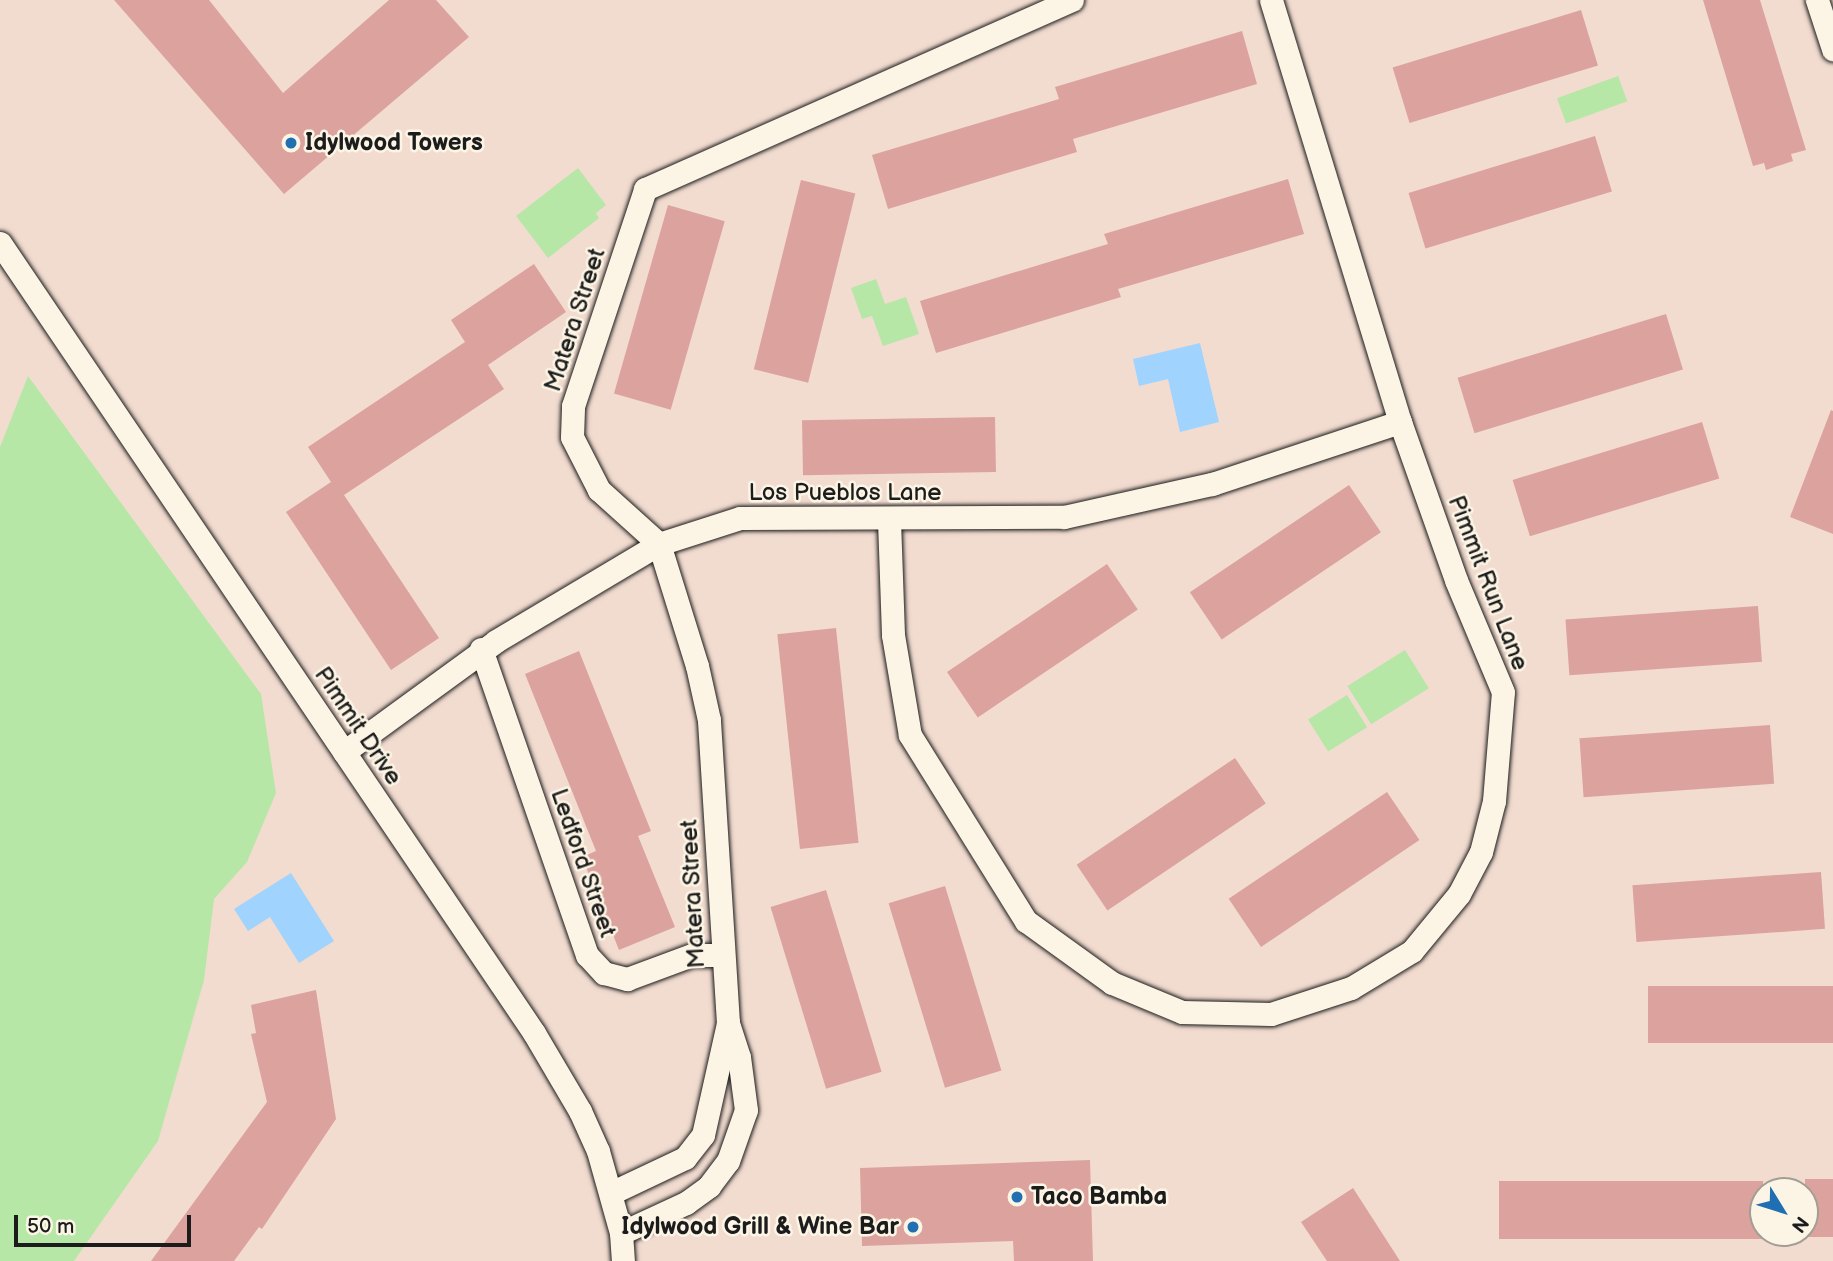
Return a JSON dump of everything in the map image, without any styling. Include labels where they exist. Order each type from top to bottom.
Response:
[{"type":"street","name":"Matera Street","points":[[621,1233],[686,1203],[709,1186],[728,1161],[746,1110],[739,1057],[727,1023],[709,720],[698,666],[659,544],[599,490],[572,437],[573,406],[645,189],[1072,0]]},
{"type":"street","name":"Pimmit Run Lane","points":[[889,520],[893,635],[910,735],[1026,921],[1112,983],[1182,1013],[1271,1014],[1351,988],[1412,951],[1459,894],[1481,852],[1494,801],[1503,692],[1456,580],[1400,422],[1271,0]]},
{"type":"street","points":[[1817,0],[1833,49]]},
{"type":"street","name":"Pimmit Drive","points":[[0,243],[534,1033],[580,1111],[611,1193],[621,1233],[623,1261]]},
{"type":"street","name":"Los Pueblos Lane","points":[[344,752],[481,649],[659,544],[740,519],[1064,517],[1212,484],[1400,422]]},
{"type":"street","name":"Ledford Street","points":[[481,649],[587,955],[604,973],[627,979],[692,955],[721,955]]},
{"type":"street","name":"Matera Street","points":[[611,1193],[685,1158],[702,1135],[727,1023]]},
{"type":"green space","points":[[1618,76],[1627,101],[1566,124],[1557,98]]},
{"type":"green space","points":[[578,168],[606,205],[596,213],[599,218],[548,258],[516,216]]},
{"type":"green space","points":[[876,279],[885,304],[906,297],[919,334],[883,346],[872,316],[862,319],[851,288]]},
{"type":"green space","points":[[28,376],[261,694],[276,793],[247,862],[214,899],[204,980],[158,1141],[74,1261],[0,1261],[0,447]]},
{"type":"green space","points":[[1405,650],[1429,688],[1371,724],[1347,686]]},
{"type":"green space","points":[[1347,695],[1367,727],[1328,752],[1308,719]]},
{"type":"water","points":[[1200,343],[1219,422],[1180,432],[1168,379],[1139,386],[1133,359]]},
{"type":"water","points":[[291,873],[334,941],[299,963],[270,917],[248,931],[234,909]]},
{"type":"building","name":"Idylwood Towers","points":[[114,0],[209,0],[283,93],[389,0],[436,0],[469,37],[284,194]]},
{"type":"building","points":[[1703,0],[1760,0],[1806,150],[1791,154],[1793,161],[1766,170],[1764,163],[1753,166]]},
{"type":"building","points":[[1581,10],[1598,65],[1410,123],[1393,68]]},
{"type":"building","points":[[1242,31],[1257,84],[1073,139],[1077,152],[888,209],[872,155],[1059,99],[1055,87]]},
{"type":"building","points":[[1595,136],[1612,191],[1425,248],[1409,193]]},
{"type":"building","points":[[1288,179],[1304,234],[1118,289],[1121,297],[936,353],[920,301],[1108,244],[1104,234]]},
{"type":"building","points":[[801,180],[855,194],[808,383],[754,369]]},
{"type":"building","points":[[668,205],[725,221],[671,410],[614,393]]},
{"type":"building","points":[[534,264],[566,312],[488,365],[504,389],[344,495],[439,638],[391,670],[286,512],[331,482],[308,447],[465,342],[451,320]]},
{"type":"building","points":[[1666,314],[1683,369],[1474,433],[1458,378]]},
{"type":"building","points":[[1831,410],[1833,411],[1833,534],[1790,517]]},
{"type":"building","points":[[995,417],[996,472],[803,475],[802,420]]},
{"type":"building","points":[[1702,422],[1719,478],[1530,536],[1513,480]]},
{"type":"building","points":[[1349,485],[1381,532],[1222,640],[1190,592]]},
{"type":"building","points":[[1107,564],[1138,610],[978,718],[947,672]]},
{"type":"building","points":[[1758,606],[1762,662],[1569,675],[1565,619]]},
{"type":"building","points":[[836,628],[859,843],[800,849],[777,634]]},
{"type":"building","points":[[579,651],[651,831],[638,836],[675,927],[619,950],[582,857],[596,851],[525,674]]},
{"type":"building","points":[[1770,725],[1774,784],[1584,797],[1579,738]]},
{"type":"building","points":[[1235,758],[1266,804],[1107,910],[1077,865]]},
{"type":"building","points":[[1387,792],[1419,840],[1261,947],[1229,899]]},
{"type":"building","points":[[1821,872],[1825,929],[1636,942],[1632,885]]},
{"type":"building","points":[[945,886],[1001,1071],[945,1088],[889,903]]},
{"type":"building","points":[[826,890],[882,1072],[826,1089],[771,907]]},
{"type":"building","points":[[1648,986],[1833,986],[1833,1043],[1648,1043]]},
{"type":"building","points":[[316,990],[336,1119],[262,1229],[259,1227],[234,1261],[151,1261],[267,1102],[251,1034],[256,1033],[251,1005]]},
{"type":"building","points":[[1090,1160],[1093,1261],[1014,1261],[1013,1241],[862,1246],[860,1168]]},
{"type":"building","points":[[1819,1179],[1833,1179],[1833,1237],[1819,1237]]},
{"type":"building","points":[[1499,1181],[1749,1181],[1749,1239],[1499,1239]]},
{"type":"building","points":[[1353,1188],[1400,1261],[1327,1261],[1301,1222]]},
{"type":"place","name":"Idylwood Towers","points":[[291,143]]},
{"type":"place","name":"Taco Bamba","points":[[1017,1197]]},
{"type":"place","name":"Idylwood Grill & Wine Bar","points":[[913,1227]]}]
